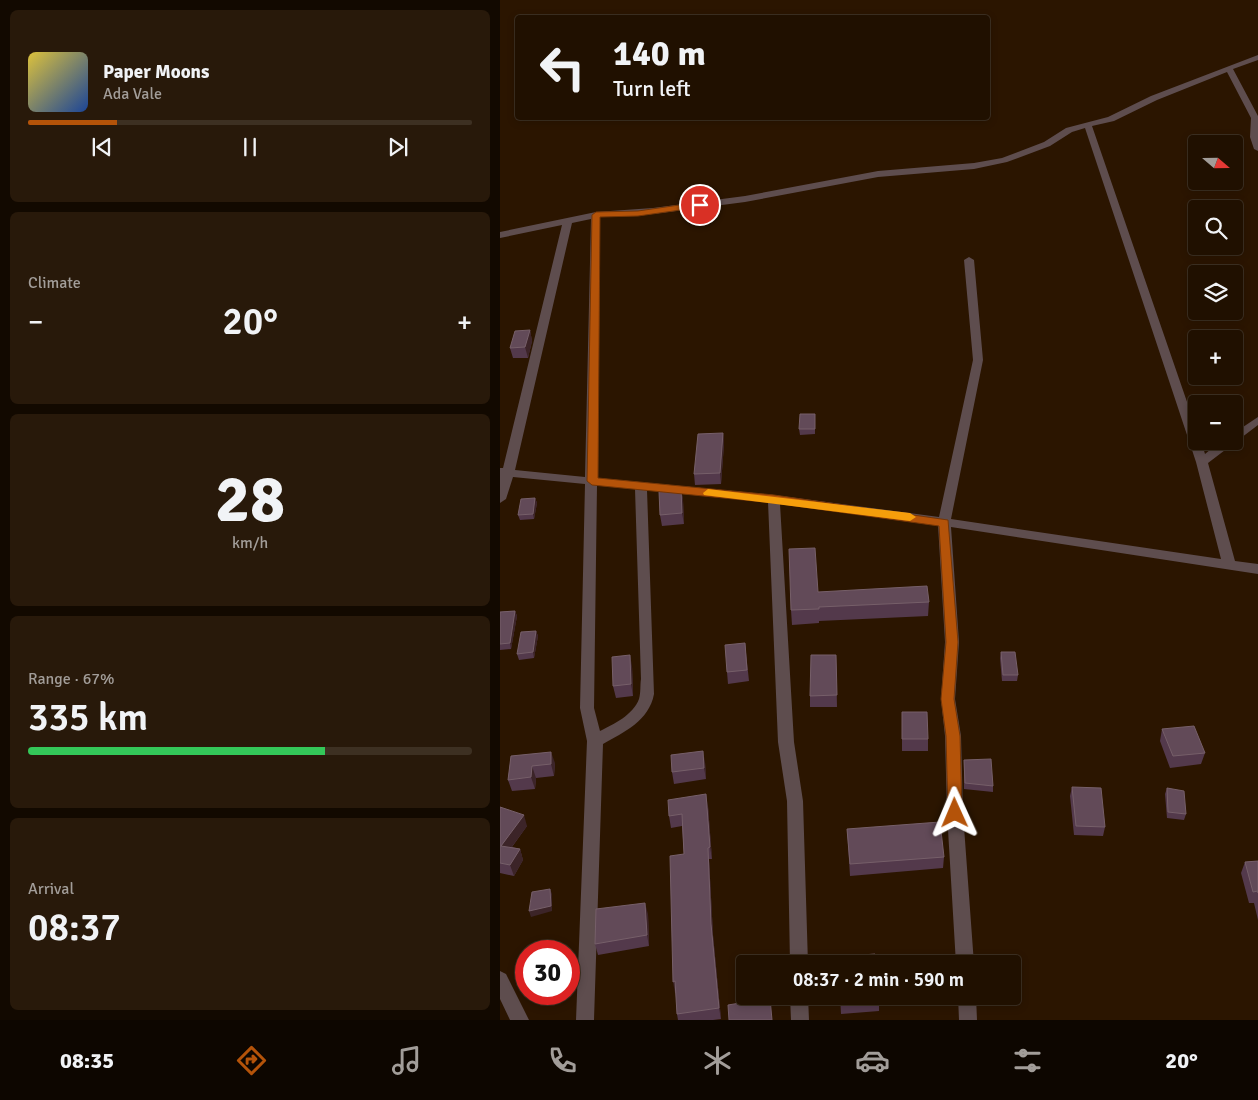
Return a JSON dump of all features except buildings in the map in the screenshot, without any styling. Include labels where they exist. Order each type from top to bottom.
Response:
[{"type":"street","points":[[500,234],[596,215],[638,213],[745,199],[878,174],[974,166],[1004,160],[1047,144],[1069,130],[1111,119],[1154,98],[1258,57]]},
{"type":"street","points":[[1229,69],[1255,118],[1254,137],[1258,149]]},
{"type":"street","points":[[1088,126],[1202,462],[1229,564]]},
{"type":"street","points":[[585,1020],[595,741],[587,708],[596,215]]},
{"type":"street","points":[[500,499],[504,473],[568,220]]},
{"type":"street","points":[[964,955],[955,813],[953,736],[948,699],[952,642],[944,523],[978,360],[969,260]]},
{"type":"street","points":[[1243,431],[1258,420]]},
{"type":"street","points":[[1202,462],[1217,450]]},
{"type":"street","points":[[504,473],[774,499],[1258,568]]},
{"type":"street","points":[[595,741],[633,719],[641,710],[646,698],[648,679],[641,486]]},
{"type":"street","points":[[774,499],[786,742],[795,800],[799,955]]},
{"type":"street","points":[[500,980],[520,1020]]},
{"type":"street","points":[[799,1005],[800,1020]]},
{"type":"street","points":[[967,1005],[968,1020]]},
{"type":"slow traffic","points":[[708,493],[774,499],[910,517]]},
{"type":"route","points":[[700,205],[638,213],[596,215],[592,481],[774,499],[944,523],[952,642],[948,699],[953,736],[955,813]]}]
